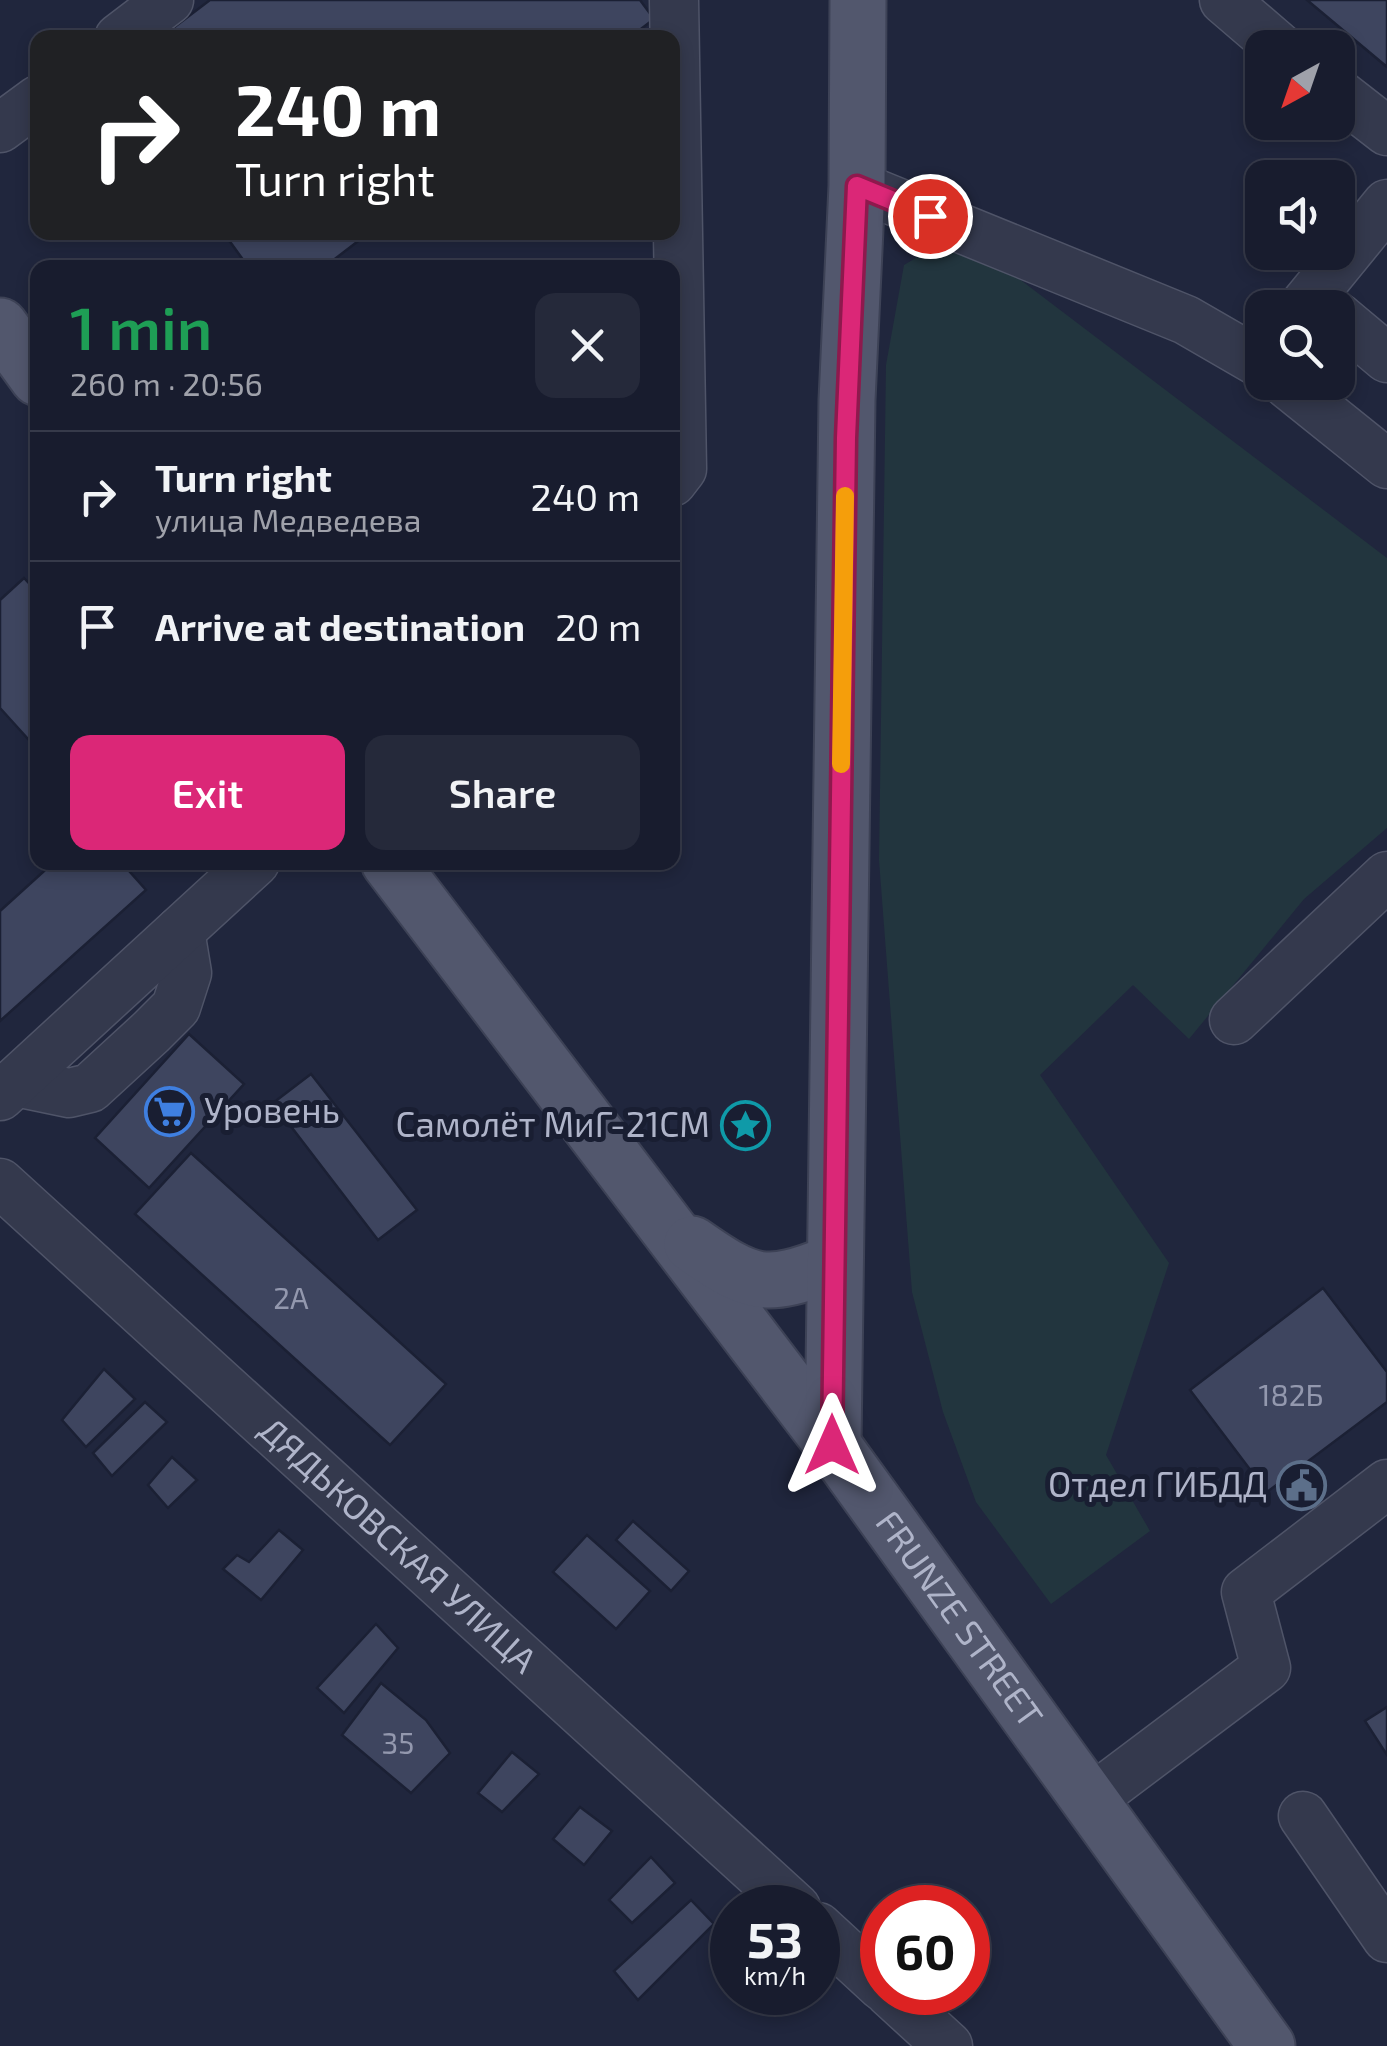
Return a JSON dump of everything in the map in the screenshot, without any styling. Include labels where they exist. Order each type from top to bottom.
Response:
[{"type":"main road","points":[[832,1445],[846,419],[857,186],[858,0]]},
{"type":"main road","points":[[0,326],[30,367]]},
{"type":"main road","name":"FRUNZE STREET","points":[[395,870],[832,1445],[1267,2046]]},
{"type":"main road","points":[[661,1222],[724,1266],[760,1282],[787,1282],[833,1263]]},
{"type":"street","points":[[130,30],[169,0]]},
{"type":"street","points":[[674,0],[675,30]]},
{"type":"street","points":[[1224,0],[1259,30]]},
{"type":"street","points":[[0,128],[30,106]]},
{"type":"street","points":[[1355,107],[1387,132]]},
{"type":"street","points":[[857,186],[1186,320],[1245,352]]},
{"type":"street","points":[[1331,290],[1387,204]]},
{"type":"street","points":[[1355,334],[1387,358]]},
{"type":"street","points":[[680,352],[680,472]]},
{"type":"street","points":[[1310,400],[1387,464]]},
{"type":"street","points":[[8,1089],[245,870]]},
{"type":"street","points":[[1234,1020],[1387,876]]},
{"type":"street","name":"ДЯДЬКОВСКАЯ УЛИЦА","points":[[0,1183],[771,1885]]},
{"type":"street","points":[[1088,1802],[1266,1668],[1246,1592],[1387,1484]]},
{"type":"street","points":[[1303,1816],[1387,1938]]},
{"type":"street","points":[[840,1947],[860,1966]]},
{"type":"street","points":[[914,2015],[948,2046]]},
{"type":"shaded area","points":[[943,242],[1018,278],[1387,558],[1387,828],[1304,899],[1189,1039],[1133,985],[1040,1075],[1169,1263],[1106,1455],[1150,1531],[1051,1604],[976,1502],[943,1412],[912,1292],[879,860],[886,365],[904,265]]},
{"type":"building","points":[[210,0],[640,0],[654,19],[640,30],[171,30]]},
{"type":"building","points":[[1307,0],[1387,0],[1387,67],[1355,40],[1355,30],[1343,30]]},
{"type":"building","points":[[229,240],[360,240],[333,260],[243,260]]},
{"type":"building","points":[[24,578],[30,584],[30,741],[0,708],[0,600]]},
{"type":"building","points":[[45,870],[128,870],[146,890],[0,1021],[0,911]]},
{"type":"building","name":"Уровень","points":[[189,1034],[244,1084],[149,1188],[95,1138]]},
{"type":"building","points":[[311,1074],[417,1210],[378,1240],[273,1103]]},
{"type":"building","points":[[191,1153],[446,1384],[390,1445],[135,1214]]},
{"type":"building","points":[[1323,1288],[1387,1372],[1387,1402],[1267,1492],[1190,1390]]},
{"type":"building","points":[[104,1369],[135,1399],[86,1447],[62,1420]]},
{"type":"building","points":[[145,1402],[167,1422],[112,1476],[93,1453]]},
{"type":"building","points":[[172,1457],[197,1480],[168,1508],[148,1485]]},
{"type":"building","points":[[633,1521],[689,1571],[671,1591],[616,1540]]},
{"type":"building","points":[[279,1530],[303,1550],[261,1600],[223,1569],[237,1555],[249,1562]]},
{"type":"building","points":[[587,1535],[650,1591],[616,1629],[553,1572]]},
{"type":"building","points":[[376,1624],[398,1648],[344,1713],[317,1688]]},
{"type":"building","points":[[381,1683],[426,1720],[450,1753],[411,1793],[342,1735]]},
{"type":"building","points":[[1387,1707],[1387,1755],[1365,1721]]},
{"type":"building","points":[[512,1752],[539,1774],[502,1812],[478,1793]]},
{"type":"building","points":[[580,1807],[612,1831],[584,1865],[553,1839]]},
{"type":"building","points":[[651,1857],[675,1883],[632,1923],[609,1900]]},
{"type":"building","points":[[691,1900],[710,1920],[710,1928],[638,2000],[614,1971]]},
{"type":"slow traffic","points":[[841,764],[845,496]]},
{"type":"place","name":"Уровень","points":[[169,1111]]},
{"type":"place","name":"Самолёт МиГ-21СМ","points":[[745,1125]]},
{"type":"place","name":"Отдел ГИБДД","points":[[1302,1485]]},
{"type":"route","points":[[832,1445],[846,438],[857,186],[930,216]]}]
